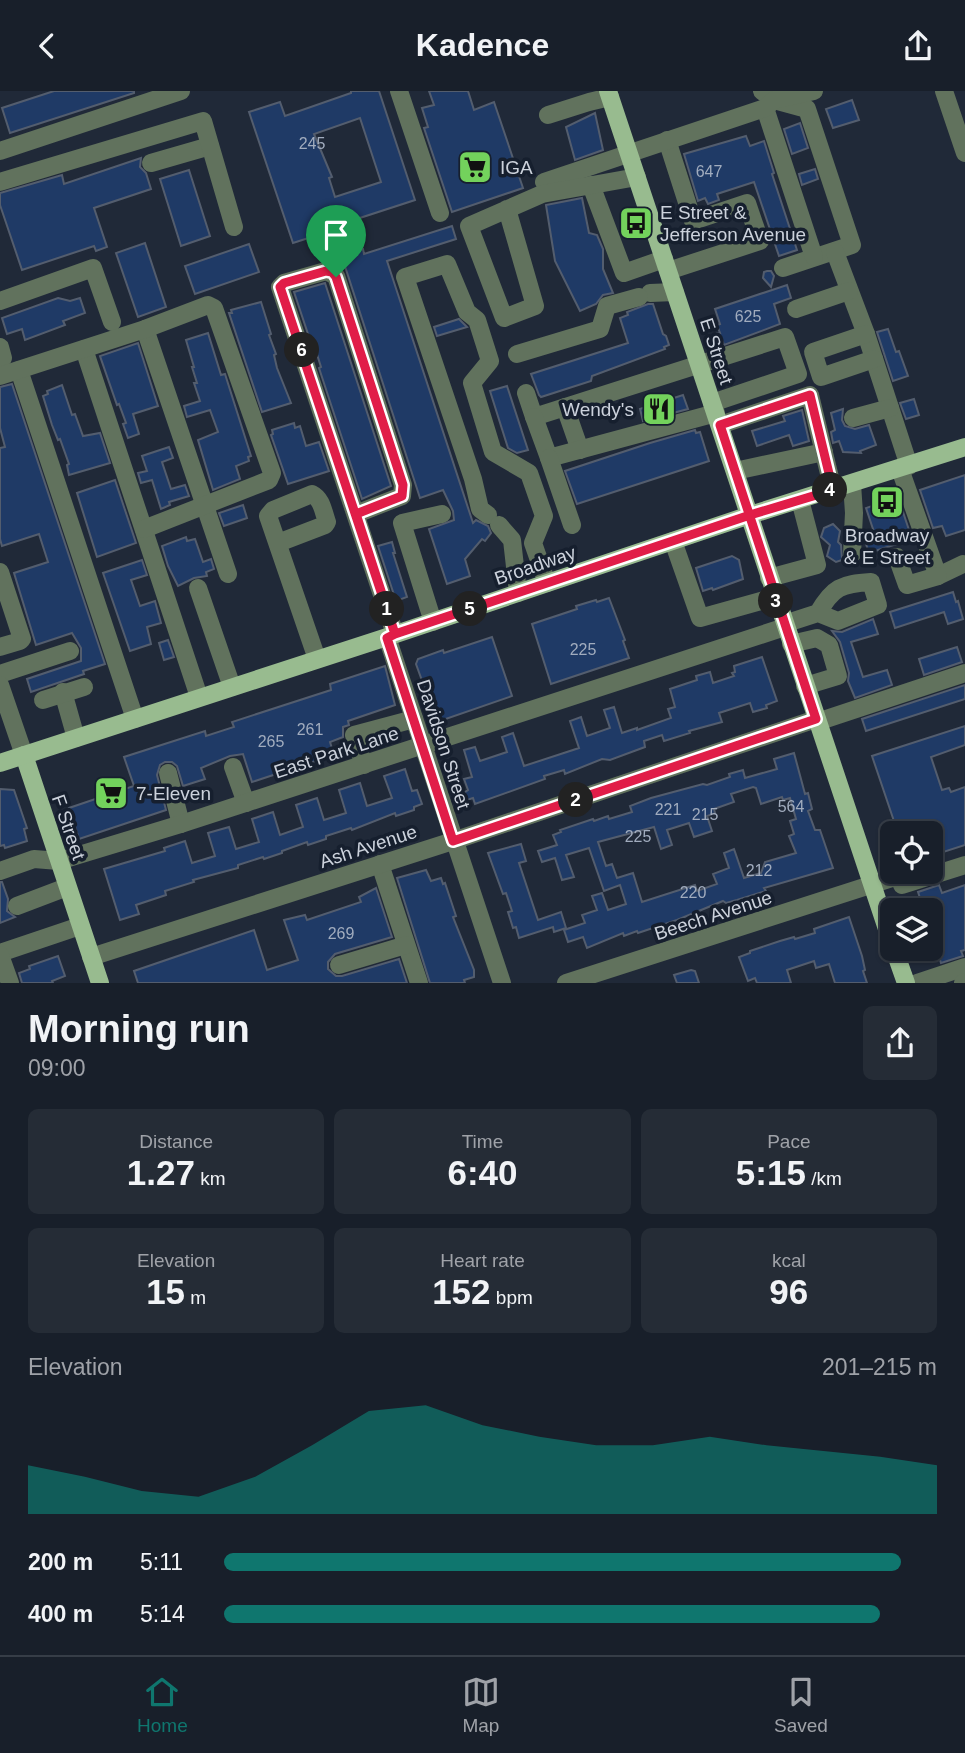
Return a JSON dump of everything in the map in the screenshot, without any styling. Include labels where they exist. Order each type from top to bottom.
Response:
[{"type":"main road","name":"E Street","points":[[609,94],[880,907]]},
{"type":"main road","name":"Broadway","points":[[0,763],[391,636],[750,515],[965,447]]},
{"type":"main road","name":"F Street","points":[[24,755],[100,983]]},
{"type":"main road","name":"E Street","points":[[898,961],[906,983]]},
{"type":"street","points":[[0,151],[148,96],[181,91]]},
{"type":"street","points":[[399,91],[440,213]]},
{"type":"street","points":[[544,182],[667,141],[767,100],[814,91]]},
{"type":"street","points":[[944,91],[965,153]]},
{"type":"street","points":[[548,115],[609,94]]},
{"type":"street","points":[[767,100],[807,109],[852,245],[783,268]]},
{"type":"street","points":[[767,100],[814,257]]},
{"type":"street","points":[[0,182],[203,121],[234,227]]},
{"type":"street","points":[[591,185],[624,273],[760,241],[747,203],[693,221],[667,141]]},
{"type":"street","points":[[151,163],[211,146]]},
{"type":"street","points":[[506,209],[535,306],[504,317],[469,226],[506,209],[542,194],[637,177]]},
{"type":"street","points":[[835,252],[890,408],[904,468],[939,576]]},
{"type":"street","points":[[518,593],[512,540],[480,509],[473,479],[405,277],[447,264],[467,312],[477,320],[490,361],[472,383],[494,452],[529,473],[544,516],[533,543],[547,583]]},
{"type":"street","points":[[0,301],[93,268],[112,322]]},
{"type":"street","name":"Davidson Street","points":[[356,514],[402,496],[403,485],[336,277],[332,272],[326,271],[284,283],[280,287],[356,514],[414,719],[502,983]]},
{"type":"street","points":[[796,309],[849,291]]},
{"type":"street","points":[[517,354],[600,329],[607,306],[644,295],[675,292]]},
{"type":"street","points":[[0,376],[145,329],[208,305],[214,308],[272,473],[269,480],[144,529]]},
{"type":"street","points":[[145,329],[228,574]]},
{"type":"street","points":[[866,334],[813,352],[821,377],[874,359]]},
{"type":"street","points":[[534,417],[785,337],[798,374],[716,414]]},
{"type":"street","points":[[0,348],[3,358],[0,358]]},
{"type":"street","points":[[84,349],[199,697]]},
{"type":"street","points":[[19,370],[135,719]]},
{"type":"street","points":[[526,393],[572,525]]},
{"type":"street","points":[[549,458],[716,414],[810,395],[833,490]]},
{"type":"street","points":[[447,403],[476,396]]},
{"type":"street","points":[[565,407],[580,450]]},
{"type":"street","points":[[853,418],[890,408]]},
{"type":"street","points":[[735,471],[824,452]]},
{"type":"street","points":[[852,484],[852,554]]},
{"type":"street","points":[[769,579],[817,565],[800,500]]},
{"type":"street","points":[[433,622],[402,523],[442,514]]},
{"type":"street","points":[[512,540],[533,543]]},
{"type":"street","points":[[673,541],[700,618],[775,597]]},
{"type":"street","points":[[278,543],[317,659]]},
{"type":"street","points":[[897,557],[907,585],[939,576],[963,564]]},
{"type":"street","points":[[0,572],[22,639],[0,647]]},
{"type":"street","points":[[198,588],[232,687]]},
{"type":"street","points":[[787,632],[818,613]]},
{"type":"street","points":[[787,632],[817,638],[829,645],[838,676],[805,686]]},
{"type":"street","name":"East Park Lane","points":[[0,871],[34,859],[59,862],[787,632]]},
{"type":"street","points":[[0,674],[70,651]]},
{"type":"street","name":"Ash Avenue","points":[[91,957],[965,673]]},
{"type":"street","name":"F Street","points":[[0,685],[24,755]]},
{"type":"street","points":[[43,700],[84,687]]},
{"type":"street","points":[[63,692],[76,738]]},
{"type":"street","points":[[365,765],[354,735],[414,719]]},
{"type":"street","points":[[233,767],[246,803]]},
{"type":"street","points":[[168,773],[181,824]]},
{"type":"street","points":[[943,861],[965,853]]},
{"type":"street","points":[[380,865],[419,983]]},
{"type":"street","points":[[874,889],[965,865]]},
{"type":"street","points":[[874,889],[885,884]]},
{"type":"street","points":[[17,906],[67,887]]},
{"type":"street","name":"Beech Avenue","points":[[566,983],[874,889]]},
{"type":"street","points":[[10,983],[0,954],[80,926]]},
{"type":"street","points":[[340,965],[406,945]]},
{"type":"street","points":[[917,983],[965,967]]},
{"type":"building","points":[[54,91],[134,93],[10,133],[2,108]]},
{"type":"building","points":[[379,91],[415,200],[323,230],[324,233],[293,243],[249,112],[280,102],[285,116],[351,93]],"holes":[[[360,118],[381,182],[335,197],[329,178],[332,177],[314,134]]]},
{"type":"building","name":"IGA","points":[[429,91],[468,91],[474,110],[494,102],[523,188],[452,212],[424,128],[428,127],[422,108],[434,105]]},
{"type":"building","points":[[852,100],[859,120],[833,128],[826,109]]},
{"type":"building","points":[[595,113],[603,150],[575,160],[566,127]]},
{"type":"building","points":[[800,123],[808,148],[792,154],[784,129]]},
{"type":"building","points":[[746,136],[750,146],[764,141],[797,250],[779,256],[754,182],[717,194],[719,200],[708,204],[705,198],[698,201],[684,154]]},
{"type":"building","points":[[141,158],[140,167],[146,173],[151,189],[94,208],[107,247],[96,251],[94,246],[22,270],[0,205],[0,193],[62,175],[64,184]]},
{"type":"building","points":[[815,169],[818,179],[802,185],[799,174]]},
{"type":"building","points":[[189,170],[210,236],[181,246],[160,179]]},
{"type":"building","points":[[582,198],[589,233],[597,235],[603,249],[603,269],[613,293],[603,295],[596,304],[580,311],[555,261],[546,205]]},
{"type":"building","points":[[452,226],[456,239],[387,261],[473,523],[476,520],[488,526],[491,533],[485,541],[482,539],[465,559],[470,576],[447,584],[429,529],[454,520],[453,511],[443,490],[420,498],[342,257],[363,249],[364,254]]},
{"type":"building","points":[[145,243],[166,307],[138,317],[116,253]]},
{"type":"building","points":[[249,244],[259,272],[195,294],[185,266]]},
{"type":"building","points":[[771,271],[774,276],[771,287],[763,278],[764,272]]},
{"type":"building","points":[[325,283],[391,486],[362,499],[314,345],[312,346],[294,292]]},
{"type":"building","points":[[787,285],[791,298],[774,304],[780,324],[724,345],[723,342],[720,343],[717,325],[720,324],[715,309]]},
{"type":"building","points":[[58,298],[70,301],[80,298],[85,313],[63,321],[65,325],[25,340],[22,329],[7,334],[2,318]]},
{"type":"building","points":[[261,302],[276,354],[277,368],[291,403],[262,412],[229,313],[232,313],[231,310]]},
{"type":"building","points":[[653,304],[666,336],[669,345],[664,347],[665,349],[592,376],[591,381],[541,397],[539,395],[531,374],[628,343],[620,318],[628,315],[627,312]]},
{"type":"building","points":[[459,319],[467,327],[437,336],[434,327]]},
{"type":"building","points":[[888,329],[908,376],[893,381],[877,332]]},
{"type":"building","points":[[208,333],[221,375],[225,374],[251,456],[248,457],[249,461],[236,466],[240,479],[213,490],[198,440],[218,432],[210,410],[187,417],[184,406],[200,401],[186,340]]},
{"type":"building","points":[[138,343],[158,406],[133,414],[139,434],[128,438],[123,424],[126,423],[100,356]]},
{"type":"building","points":[[12,384],[105,664],[31,692],[27,679],[81,661],[81,648],[72,633],[36,645],[14,573],[48,562],[39,534],[2,546],[0,539],[0,448],[5,447],[0,428],[0,387]]},
{"type":"building","points":[[62,385],[72,415],[75,414],[83,436],[100,433],[110,463],[69,475],[69,464],[43,396],[48,394],[47,391]]},
{"type":"building","points":[[507,386],[528,450],[517,453],[508,448],[490,391]]},
{"type":"building","points":[[683,395],[688,409],[643,421],[640,409]]},
{"type":"building","points":[[914,399],[919,415],[906,419],[900,403]]},
{"type":"building","points":[[843,409],[842,420],[845,426],[855,429],[869,425],[876,445],[860,451],[861,453],[843,452],[839,441],[833,443],[831,432],[835,430],[831,413]]},
{"type":"building","points":[[802,410],[809,441],[793,446],[789,435],[757,446],[752,431],[785,421],[783,416]]},
{"type":"building","points":[[294,423],[295,428],[300,426],[306,446],[319,442],[329,471],[288,484],[271,435],[272,430]]},
{"type":"building","points":[[695,430],[696,433],[700,432],[709,461],[577,504],[565,471]]},
{"type":"building","points":[[169,447],[173,458],[162,462],[171,489],[185,485],[189,496],[169,502],[170,505],[161,509],[152,480],[141,483],[138,473],[147,471],[142,456]]},
{"type":"building","points":[[965,475],[965,530],[946,536],[942,526],[933,528],[920,490]]},
{"type":"building","points":[[115,480],[136,543],[97,557],[77,493]]},
{"type":"building","points":[[898,497],[912,539],[869,553],[865,541],[876,538],[866,508]]},
{"type":"building","points":[[243,505],[247,518],[224,526],[219,513]]},
{"type":"building","points":[[833,524],[840,531],[838,542],[841,545],[842,560],[836,562],[827,556],[830,545],[821,537],[824,528]]},
{"type":"building","points":[[186,537],[187,541],[195,539],[203,562],[211,559],[214,569],[206,572],[207,576],[194,578],[178,586],[162,546]]},
{"type":"building","points":[[392,542],[407,597],[396,601],[378,546]]},
{"type":"building","points":[[732,556],[739,560],[743,579],[703,591],[696,568]]},
{"type":"building","points":[[142,560],[147,575],[131,580],[140,606],[155,601],[161,623],[147,627],[151,644],[130,651],[103,573]]},
{"type":"building","points":[[953,592],[963,619],[948,624],[944,612],[895,628],[890,612]]},
{"type":"building","points":[[609,598],[629,658],[551,684],[532,624],[577,609],[576,606]]},
{"type":"building","points":[[873,619],[878,634],[851,642],[863,677],[887,670],[892,685],[855,698],[848,681],[849,673],[840,642],[832,631],[842,632]]},
{"type":"building","points":[[492,637],[512,696],[437,722],[416,664],[418,659]]},
{"type":"building","points":[[168,640],[174,657],[164,660],[159,643]]},
{"type":"building","points":[[957,647],[962,662],[924,675],[919,659]]},
{"type":"building","points":[[762,657],[777,701],[766,705],[767,708],[753,712],[750,703],[719,713],[722,722],[689,731],[690,733],[664,741],[662,735],[644,741],[645,747],[610,760],[602,759],[565,774],[564,770],[544,776],[545,779],[475,804],[473,798],[454,804],[453,800],[468,790],[464,779],[472,777],[464,750],[475,747],[480,761],[507,752],[502,737],[513,733],[524,766],[579,748],[570,721],[581,717],[587,736],[610,728],[604,710],[614,707],[622,733],[637,730],[671,718],[668,709],[675,707],[670,689],[697,680],[696,676],[710,672],[713,683],[734,676],[734,666]]},
{"type":"building","points":[[385,666],[395,705],[348,721],[349,725],[343,727],[343,737],[330,742],[334,755],[252,782],[243,754],[230,756],[201,768],[205,779],[183,786],[177,766],[172,762],[165,762],[160,765],[157,775],[166,810],[79,839],[69,808],[134,786],[124,757],[205,731],[206,736],[234,727],[232,722],[331,690],[330,684]]},
{"type":"building","points":[[965,685],[965,699],[866,731],[862,719]]},
{"type":"building","points":[[965,726],[965,745],[931,757],[942,790],[949,788],[951,792],[965,787],[965,845],[943,852],[943,821],[894,821],[872,756]]},
{"type":"building","points":[[794,753],[812,809],[808,811],[815,830],[820,830],[833,868],[764,888],[766,891],[737,900],[726,903],[723,901],[638,933],[637,931],[624,936],[623,933],[587,948],[583,937],[568,942],[564,930],[585,923],[582,915],[597,910],[592,896],[602,893],[608,910],[626,904],[620,885],[604,891],[589,848],[566,855],[574,877],[562,880],[555,858],[542,862],[538,851],[557,845],[553,835],[593,819],[594,821],[608,816],[609,819],[632,812],[630,806],[651,798],[707,785],[730,777],[729,774],[743,770],[745,778],[777,769],[774,759]],"holes":[[[756,788],[761,804],[782,797],[783,800],[790,798],[796,819],[790,821],[794,834],[789,836],[796,853],[765,862],[761,873],[744,878],[734,849],[724,853],[729,868],[713,874],[717,884],[697,891],[695,885],[642,902],[633,873],[617,878],[612,864],[606,866],[598,842],[654,827],[661,849],[672,845],[667,830],[689,823],[694,837],[712,831],[707,816],[715,813],[714,809],[734,802],[731,794]]]},
{"type":"building","points":[[405,769],[412,791],[417,790],[422,804],[414,807],[414,810],[396,816],[395,813],[352,830],[351,828],[326,836],[326,839],[308,845],[307,842],[264,859],[263,857],[238,865],[238,868],[193,880],[194,882],[165,891],[166,895],[136,905],[139,914],[120,920],[104,869],[165,851],[164,848],[185,841],[192,863],[215,856],[208,833],[229,827],[236,849],[259,842],[252,819],[273,812],[280,835],[303,827],[296,805],[317,798],[324,820],[346,813],[339,790],[360,783],[367,806],[392,798],[384,776]]},
{"type":"building","points":[[0,789],[14,790],[27,828],[24,829],[27,841],[5,848],[4,845],[0,846]]},
{"type":"building","points":[[521,844],[526,861],[519,863],[538,920],[561,912],[566,928],[554,932],[553,927],[519,938],[516,927],[513,928],[508,912],[512,911],[506,893],[503,894],[488,853]]},
{"type":"building","points":[[426,870],[431,881],[441,878],[443,884],[445,883],[456,916],[453,917],[474,970],[474,977],[464,980],[465,983],[430,983],[397,878]]},
{"type":"building","points":[[0,882],[8,899],[7,911],[15,917],[0,923]]},
{"type":"building","points":[[939,885],[942,893],[965,885],[965,950],[961,951],[963,956],[941,963],[943,898],[920,898],[918,892]]},
{"type":"building","points":[[376,888],[392,937],[335,954],[328,962],[328,969],[336,976],[342,976],[399,959],[407,983],[138,983],[134,971],[254,930],[267,970],[298,960],[284,920],[305,915],[307,920],[361,902],[359,897]]},
{"type":"building","points":[[849,917],[862,956],[867,983],[835,983],[829,964],[816,968],[814,961],[787,970],[791,983],[757,983],[755,978],[748,981],[739,957],[780,941],[815,933],[814,929]]},
{"type":"building","points":[[58,956],[65,976],[52,981],[53,983],[22,983],[19,973],[30,969],[29,966]]},
{"type":"building","points":[[695,971],[699,983],[677,983],[674,975]]},
{"type":"place","name":"IGA","points":[[475,167]]},
{"type":"place","name":"E Street & Jefferson Avenue","points":[[636,223]]},
{"type":"place","name":"Wendy's","points":[[659,409]]},
{"type":"place","name":"Broadway & E Street","points":[[887,502]]},
{"type":"place","name":"7-Eleven","points":[[111,793]]},
{"type":"route","points":[[336,277],[332,272],[326,271],[284,283],[280,287],[395,634],[750,515],[833,490],[810,395],[720,425],[750,515],[775,597],[816,719],[453,841],[387,638],[395,634],[356,514],[402,496],[403,485],[336,277]]}]
